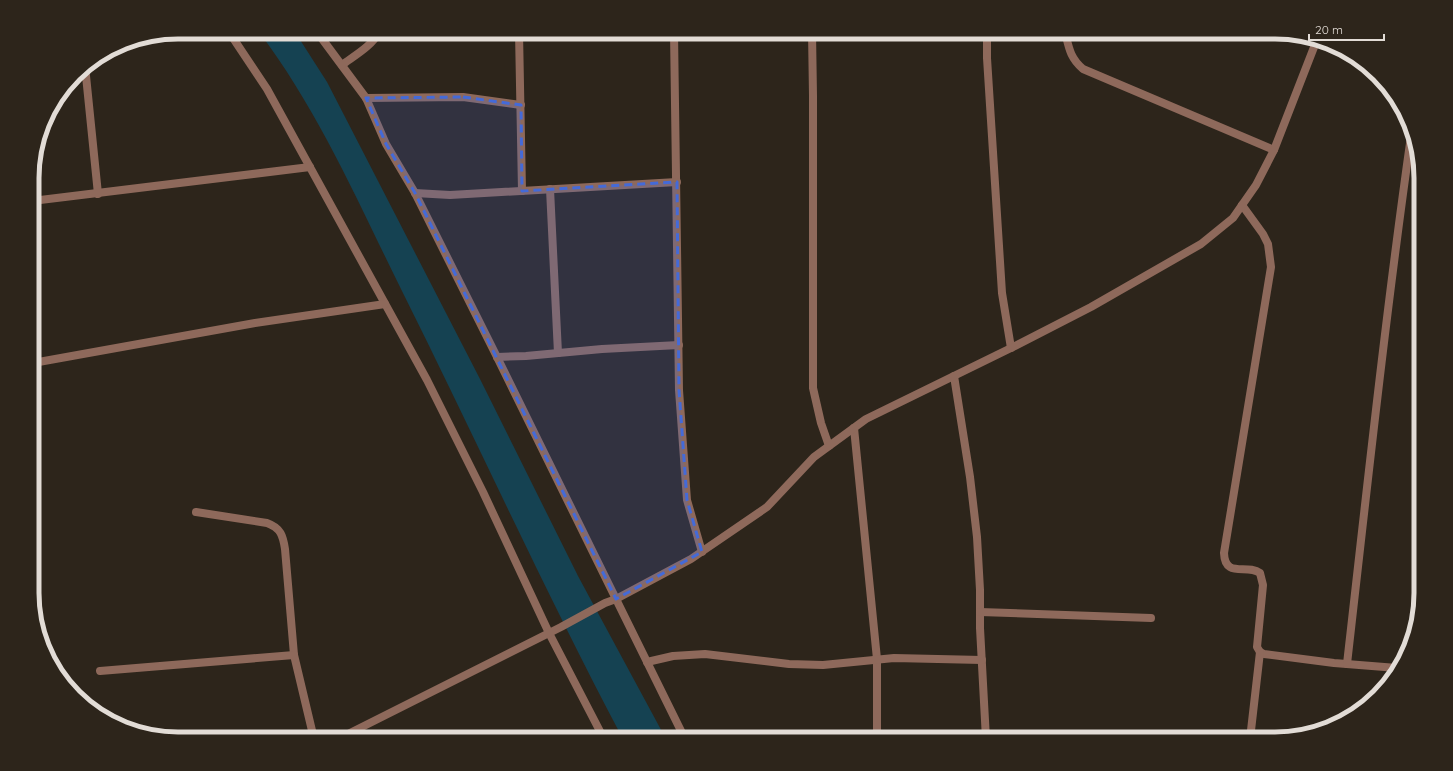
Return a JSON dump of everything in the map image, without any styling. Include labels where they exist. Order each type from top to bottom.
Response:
[{"type":"street","points":[[234,39],[267,89],[427,380],[483,492],[549,633],[600,732]]},
{"type":"street","points":[[322,39],[366,98],[386,144],[415,193],[497,356],[682,732]]},
{"type":"street","points":[[342,65],[374,39]]},
{"type":"street","points":[[519,39],[522,191]]},
{"type":"street","points":[[674,39],[679,390],[687,500],[702,552]]},
{"type":"street","points":[[812,39],[813,388],[821,423],[829,446]]},
{"type":"street","points":[[988,39],[987,58],[1002,293],[1011,348]]},
{"type":"street","points":[[1067,39],[1072,58],[1083,69],[1274,150]]},
{"type":"street","points":[[352,732],[561,627],[605,603],[616,599],[691,559],[766,507],[814,457],[866,418],[1011,348],[1091,307],[1201,244],[1233,218],[1256,185],[1274,150],[1315,45]]},
{"type":"street","points":[[86,73],[98,194]]},
{"type":"street","points":[[366,98],[463,97],[521,105]]},
{"type":"street","points":[[1346,664],[1377,399],[1410,145]]},
{"type":"street","points":[[39,200],[310,167]]},
{"type":"street","points":[[415,193],[450,195],[676,182]]},
{"type":"street","points":[[550,189],[558,353]]},
{"type":"street","points":[[1242,204],[1263,234],[1268,244],[1271,267],[1224,553],[1226,564],[1231,568],[1257,570],[1262,578],[1263,585],[1257,647],[1260,652],[1251,732]]},
{"type":"street","points":[[39,362],[256,323],[385,304]]},
{"type":"street","points":[[497,356],[526,356],[602,349],[679,345]]},
{"type":"street","points":[[954,376],[970,477],[977,537],[986,732]]},
{"type":"street","points":[[854,428],[877,659],[877,732]]},
{"type":"street","points":[[196,512],[267,523],[276,526],[280,533],[285,549],[294,655],[312,732]]},
{"type":"street","points":[[980,612],[1151,618]]},
{"type":"street","points":[[1260,652],[1270,655],[1334,663],[1392,668]]},
{"type":"street","points":[[647,662],[690,654],[705,654],[789,664],[823,665],[894,658],[982,660]]},
{"type":"street","points":[[100,671],[294,655]]},
{"type":"highlighted area","points":[[463,97],[521,105],[522,191],[677,182],[679,390],[687,500],[702,552],[616,599],[415,193],[386,144],[366,98]]},
{"type":"water","points":[[264,39],[299,39],[327,82],[480,379],[578,576],[662,732],[619,732],[565,627],[336,156],[300,93]]}]
